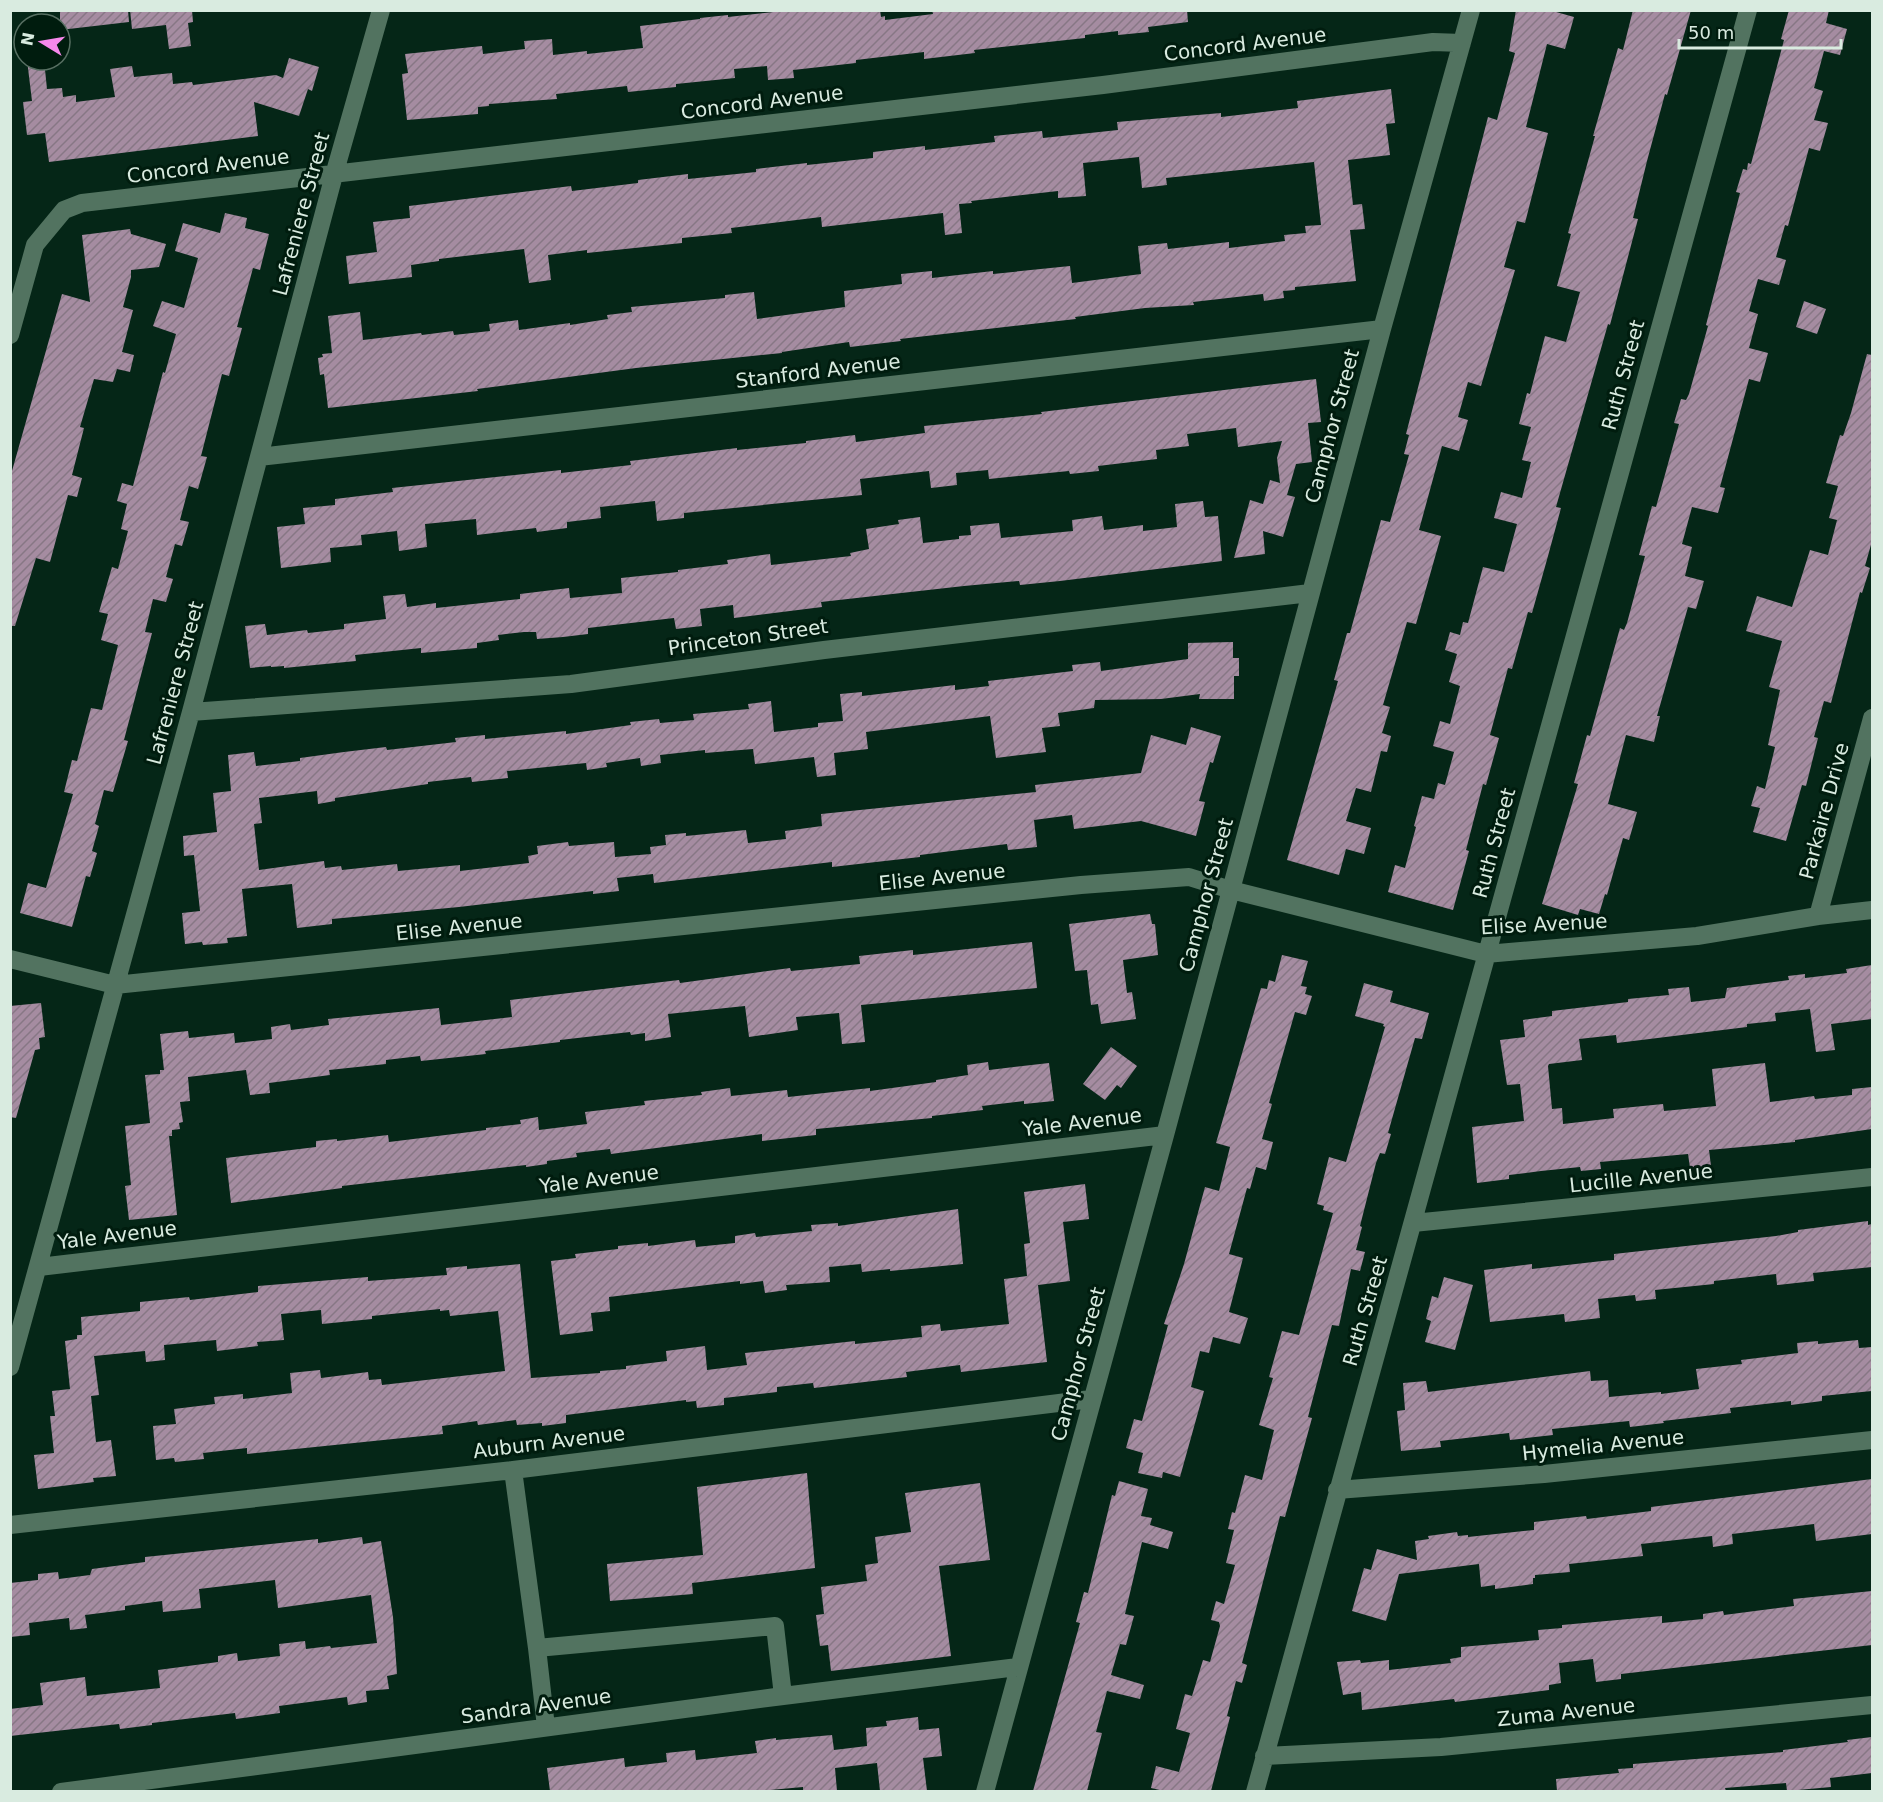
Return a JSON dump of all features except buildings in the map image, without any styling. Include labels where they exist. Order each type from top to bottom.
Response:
[{"type":"street","name":"Lafreniere Street","points":[[10,1367],[191,712],[334,175],[381,10]]},
{"type":"street","name":"Camphor Street","points":[[985,1791],[1165,1135],[1382,329],[1471,10]]},
{"type":"street","name":"Ruth Street","points":[[1255,1791],[1748,10]]},
{"type":"street","name":"Concord Avenue","points":[[10,334],[35,245],[64,210],[82,203],[1103,85],[1434,42],[1462,43]]},
{"type":"street","name":"Stanford Avenue","points":[[259,457],[1382,329]]},
{"type":"street","name":"Princeton Street","points":[[191,712],[571,684],[824,650],[1310,593]]},
{"type":"street","name":"Parkaire Drive","points":[[1818,916],[1872,718]]},
{"type":"street","name":"Elise Avenue","points":[[10,959],[115,985],[1081,885],[1190,877],[1231,890],[1486,954],[1697,936],[1818,916],[1872,910]]},
{"type":"street","name":"Yale Avenue","points":[[39,1267],[1165,1135]]},
{"type":"street","name":"Lucille Avenue","points":[[1413,1222],[1872,1177]]},
{"type":"street","name":"Auburn Avenue","points":[[10,1525],[513,1470],[1091,1399]]},
{"type":"street","name":"Hymelia Avenue","points":[[1337,1490],[1544,1474],[1872,1440]]},
{"type":"street","points":[[513,1470],[546,1727]]},
{"type":"street","points":[[537,1648],[775,1626],[783,1696]]},
{"type":"street","name":"Sandra Avenue","points":[[61,1791],[177,1784],[546,1727],[1018,1667]]},
{"type":"street","name":"Zuma Avenue","points":[[1264,1756],[1442,1747],[1872,1705]]}]
